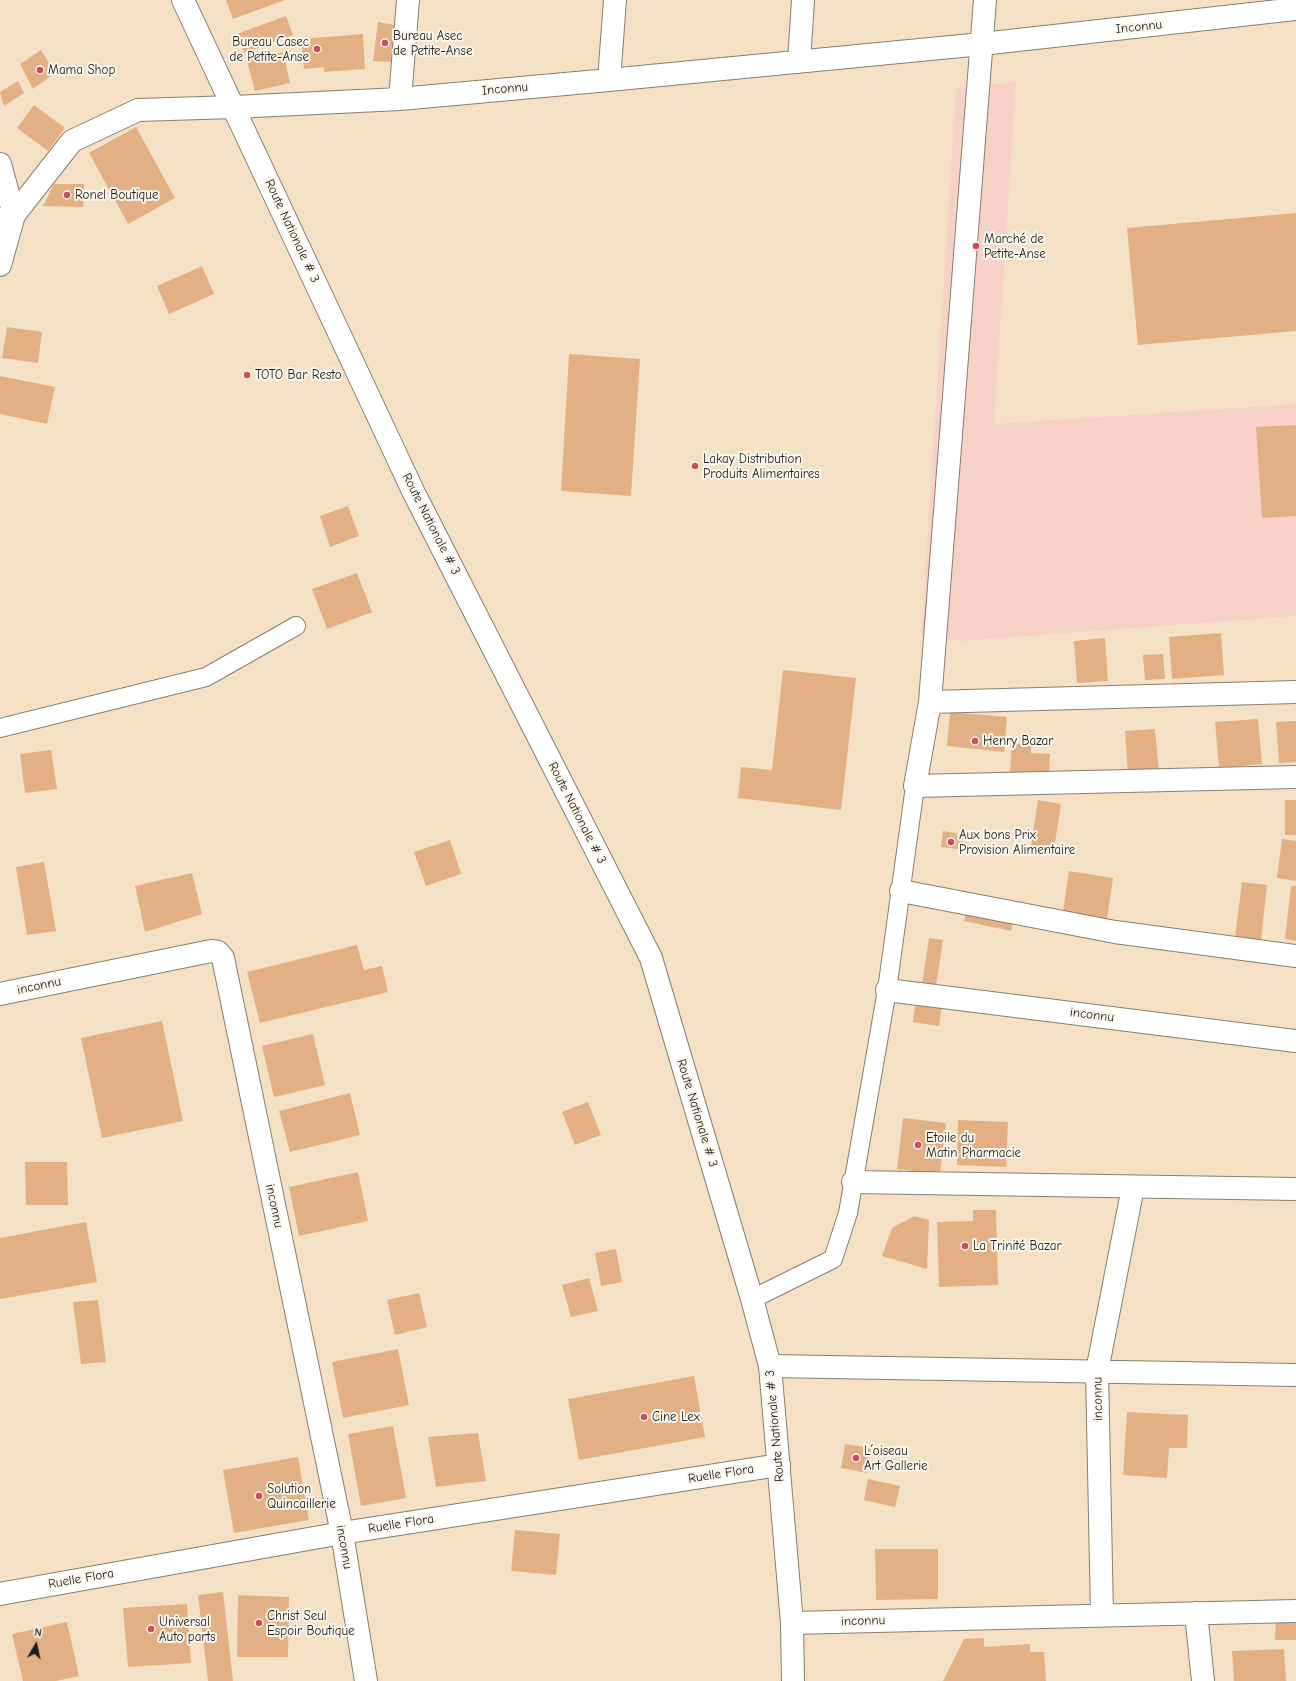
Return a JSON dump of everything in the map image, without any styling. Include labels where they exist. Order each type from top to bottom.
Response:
[{"type":"street","name":"Route Nationale # 3","points":[[183,0],[413,491],[651,958],[752,1299],[770,1366],[792,1623],[793,1681]]},
{"type":"street","points":[[400,99],[408,0]]},
{"type":"street","points":[[609,80],[615,0]]},
{"type":"street","points":[[799,62],[803,0]]},
{"type":"street","points":[[985,0],[930,702],[915,786],[1296,777]]},
{"type":"street","name":"Inconnu","points":[[7,217],[72,141],[138,110],[400,99],[982,44],[1296,9]]},
{"type":"street","points":[[0,164],[7,217],[0,266]]},
{"type":"street","points":[[930,702],[1296,692]]},
{"type":"street","points":[[901,891],[1115,932],[1296,956]]},
{"type":"street","name":"inconnu","points":[[0,994],[211,951],[218,952],[223,958],[342,1533],[366,1681]]},
{"type":"street","name":"inconnu","points":[[887,990],[1296,1041]]},
{"type":"street","points":[[853,1182],[1296,1190]]},
{"type":"street","name":"inconnu","points":[[1102,1615],[1097,1371],[1133,1187]]},
{"type":"street","points":[[770,1366],[1296,1375]]},
{"type":"street","name":"Ruelle Flora","points":[[0,1594],[342,1533],[779,1465]]},
{"type":"street","name":"inconnu","points":[[792,1623],[1196,1612],[1296,1611]]},
{"type":"street","points":[[1196,1612],[1203,1681]]},
{"type":"lane","points":[[0,728],[206,677],[296,626]]},
{"type":"lane","points":[[752,1299],[833,1259],[848,1213],[887,990],[915,786]]},
{"type":"shaded area","name":"Marché de Petite-Anse","points":[[1016,82],[994,424],[1296,404],[1296,616],[961,641],[921,637],[956,88]]},
{"type":"building","points":[[226,0],[285,0],[233,19]]},
{"type":"building","points":[[286,16],[293,35],[244,53],[237,34]]},
{"type":"building","points":[[378,22],[395,25],[391,62],[373,61]]},
{"type":"building","points":[[363,34],[365,69],[324,72],[324,67],[304,69],[301,39]]},
{"type":"building","points":[[41,50],[55,73],[33,89],[20,64]]},
{"type":"building","points":[[283,52],[290,83],[255,91],[247,61]]},
{"type":"building","points":[[18,81],[24,93],[4,106],[0,92]]},
{"type":"building","points":[[34,105],[65,128],[48,151],[17,128]]},
{"type":"building","points":[[136,127],[175,198],[128,224],[89,153]]},
{"type":"building","points":[[54,184],[84,184],[83,207],[43,206]]},
{"type":"building","points":[[1296,213],[1296,331],[1138,345],[1127,228]]},
{"type":"building","points":[[202,266],[214,294],[169,314],[157,286]]},
{"type":"building","points":[[7,327],[42,332],[38,363],[2,358]]},
{"type":"building","points":[[569,354],[640,359],[631,496],[561,491]]},
{"type":"building","points":[[0,376],[55,387],[47,424],[0,414]]},
{"type":"building","points":[[1296,425],[1296,516],[1262,518],[1256,427]]},
{"type":"building","points":[[348,506],[359,536],[330,547],[320,516]]},
{"type":"building","points":[[357,573],[372,612],[327,629],[312,589]]},
{"type":"building","points":[[1221,633],[1224,675],[1172,679],[1169,637]]},
{"type":"building","points":[[1105,638],[1108,681],[1077,683],[1074,641]]},
{"type":"building","points":[[1163,654],[1165,679],[1145,680],[1143,655]]},
{"type":"building","points":[[783,670],[856,678],[841,810],[738,798],[741,767],[772,770]]},
{"type":"building","points":[[950,712],[1007,717],[1004,752],[947,746]]},
{"type":"building","points":[[1258,719],[1262,764],[1219,768],[1215,722]]},
{"type":"building","points":[[1296,721],[1296,762],[1279,763],[1276,722]]},
{"type":"building","points":[[1155,729],[1159,772],[1128,774],[1125,731]]},
{"type":"building","points":[[1012,743],[1031,745],[1031,753],[1050,754],[1049,775],[1010,772]]},
{"type":"building","points":[[51,750],[57,789],[25,793],[20,754]]},
{"type":"building","points":[[1038,800],[1061,804],[1053,856],[1030,852]]},
{"type":"building","points":[[1285,800],[1296,800],[1296,835],[1285,835]]},
{"type":"building","points":[[943,831],[961,834],[960,841],[966,842],[965,850],[941,847]]},
{"type":"building","points":[[1282,839],[1296,841],[1296,881],[1277,878]]},
{"type":"building","points":[[450,840],[461,874],[426,886],[414,852]]},
{"type":"building","points":[[44,862],[56,931],[27,935],[16,867]]},
{"type":"building","points":[[1069,871],[1113,878],[1106,926],[1062,919]]},
{"type":"building","points":[[192,873],[202,914],[145,932],[135,886]]},
{"type":"building","points":[[1242,882],[1267,885],[1261,940],[1235,937]]},
{"type":"building","points":[[1291,886],[1296,886],[1296,941],[1285,939]]},
{"type":"building","points":[[967,909],[1014,920],[1011,931],[964,921]]},
{"type":"building","points":[[929,938],[943,940],[936,986],[922,984]]},
{"type":"building","points":[[357,945],[364,970],[382,966],[388,992],[260,1023],[247,972]]},
{"type":"building","points":[[916,998],[942,1002],[939,1026],[913,1022]]},
{"type":"building","points":[[162,1021],[183,1121],[102,1138],[81,1038]]},
{"type":"building","points":[[313,1034],[325,1085],[274,1097],[262,1046]]},
{"type":"building","points":[[350,1093],[360,1135],[290,1152],[279,1111]]},
{"type":"building","points":[[588,1102],[601,1135],[575,1145],[562,1112]]},
{"type":"building","points":[[903,1118],[946,1123],[940,1174],[897,1169]]},
{"type":"building","points":[[958,1120],[1008,1122],[1006,1167],[957,1165]]},
{"type":"building","points":[[25,1162],[67,1162],[68,1205],[26,1205]]},
{"type":"building","points":[[358,1172],[368,1221],[299,1236],[289,1187]]},
{"type":"building","points":[[973,1210],[996,1210],[998,1285],[939,1287],[937,1222],[973,1221]]},
{"type":"building","points":[[914,1216],[929,1220],[927,1269],[882,1256],[892,1228]]},
{"type":"building","points":[[86,1222],[97,1282],[0,1299],[0,1238]]},
{"type":"building","points":[[616,1249],[622,1282],[601,1286],[595,1253]]},
{"type":"building","points":[[589,1278],[598,1311],[571,1317],[562,1285]]},
{"type":"building","points":[[419,1293],[427,1327],[395,1335],[387,1300]]},
{"type":"building","points":[[98,1300],[106,1362],[81,1364],[73,1302]]},
{"type":"building","points":[[398,1349],[409,1405],[343,1418],[332,1362]]},
{"type":"building","points":[[694,1376],[705,1437],[579,1460],[568,1399]]},
{"type":"building","points":[[1127,1412],[1188,1415],[1187,1448],[1169,1448],[1167,1478],[1123,1475]]},
{"type":"building","points":[[393,1426],[406,1498],[361,1506],[348,1434]]},
{"type":"building","points":[[478,1433],[486,1481],[436,1487],[428,1437]]},
{"type":"building","points":[[845,1444],[871,1448],[867,1473],[841,1468]]},
{"type":"building","points":[[298,1457],[309,1520],[234,1533],[223,1470]]},
{"type":"building","points":[[868,1479],[900,1486],[895,1507],[864,1500]]},
{"type":"building","points":[[515,1530],[560,1534],[556,1575],[511,1571]]},
{"type":"building","points":[[875,1549],[938,1549],[938,1599],[876,1600]]},
{"type":"building","points":[[223,1592],[233,1681],[208,1681],[198,1595]]},
{"type":"building","points":[[238,1595],[289,1597],[288,1657],[237,1657]]},
{"type":"building","points":[[187,1604],[191,1663],[128,1667],[123,1608]]},
{"type":"building","points":[[1276,1616],[1296,1616],[1296,1640],[1275,1640]]},
{"type":"building","points":[[67,1622],[79,1676],[56,1681],[23,1681],[12,1634]]},
{"type":"building","points":[[984,1638],[984,1647],[1030,1644],[1030,1652],[1044,1652],[1046,1681],[943,1681],[964,1639]]},
{"type":"building","points":[[1284,1649],[1286,1681],[1234,1681],[1232,1651]]},
{"type":"place","name":"Bureau Asec de Petite-Anse","points":[[385,43]]},
{"type":"place","name":"Bureau Casec de Petite-Anse","points":[[317,49]]},
{"type":"place","name":"Mama Shop","points":[[40,70]]},
{"type":"place","name":"Ronel Boutique","points":[[67,195]]},
{"type":"place","name":"Marché de Petite-Anse","points":[[976,246]]},
{"type":"place","name":"TOTO Bar Resto","points":[[247,375]]},
{"type":"place","name":"Lakay Distribution Produits Alimentaires","points":[[695,466]]},
{"type":"place","name":"Henry Bazar","points":[[975,741]]},
{"type":"place","name":"Aux bons Prix Provision Alimentaire","points":[[951,842]]},
{"type":"place","name":"Etoile du Matin Pharmacie","points":[[918,1145]]},
{"type":"place","name":"La Trinité Bazar","points":[[965,1246]]},
{"type":"place","name":"Cine Lex","points":[[644,1417]]},
{"type":"place","name":"L´oiseau Art Gallerie","points":[[856,1458]]},
{"type":"place","name":"Solution Quincaillerie","points":[[259,1496]]},
{"type":"place","name":"Christ Seul Espoir Boutique","points":[[259,1623]]},
{"type":"place","name":"Universal Auto parts","points":[[151,1629]]}]
